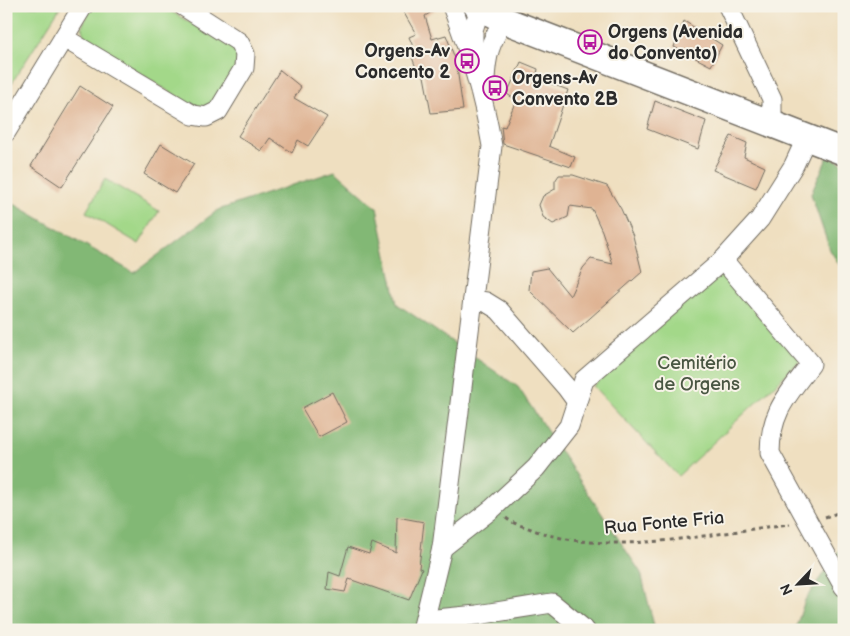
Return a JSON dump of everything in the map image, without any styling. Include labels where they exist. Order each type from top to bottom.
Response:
[{"type":"street","points":[[6,132],[83,6]]},
{"type":"street","points":[[64,38],[193,115],[206,117],[218,111],[244,68],[245,54],[239,42],[183,6]]},
{"type":"street","points":[[452,6],[473,59],[484,102],[492,146],[442,548],[424,625],[552,603],[585,630]]},
{"type":"street","points":[[728,6],[772,99],[772,124]]},
{"type":"street","points":[[473,59],[473,30],[478,7],[504,20],[772,124],[807,137],[841,146]]},
{"type":"street","points":[[484,102],[486,57],[492,40],[504,20]]},
{"type":"street","points":[[442,548],[493,508],[536,468],[569,426],[584,380],[723,260],[760,219],[794,165],[807,137]]},
{"type":"street","points":[[723,260],[811,364],[774,418],[770,438],[770,453],[776,468],[809,521],[844,587]]},
{"type":"street","points":[[473,300],[486,302],[499,310],[577,402]]},
{"type":"path","name":"Rua Fonte Fria","points":[[493,508],[509,521],[544,534],[586,543],[676,538],[809,521],[844,511]]},
{"type":"green space","points":[[6,6],[61,6],[6,92]]},
{"type":"green space","points":[[93,6],[162,6],[231,47],[238,56],[237,61],[232,74],[216,100],[207,107],[197,109],[86,40],[83,27],[85,19]]},
{"type":"green space","points":[[828,156],[844,164],[844,272],[830,250],[811,194]]},
{"type":"green space","points":[[335,171],[377,208],[397,304],[518,387],[641,573],[655,630],[6,630],[6,210],[14,204],[134,273],[218,210]]},
{"type":"green space","points":[[105,179],[159,211],[139,244],[86,212]]},
{"type":"green space","name":"Cemitério de Orgens","points":[[717,270],[801,360],[678,476],[593,386]]},
{"type":"green space","points":[[844,543],[844,630],[795,630],[805,600]]},
{"type":"building","points":[[400,6],[441,6],[425,16],[432,39],[446,35],[456,61],[463,110],[431,113],[423,71],[418,73],[410,52],[414,49],[409,37],[416,34]]},
{"type":"building","points":[[684,21],[722,45],[711,66],[674,47]]},
{"type":"building","points":[[521,62],[538,69],[536,78],[568,90],[549,146],[575,157],[571,167],[503,144],[501,126],[505,127],[516,100],[507,94]]},
{"type":"building","points":[[280,70],[301,87],[294,98],[327,117],[308,146],[298,140],[292,153],[270,138],[261,151],[238,136]]},
{"type":"building","points":[[80,86],[113,107],[62,187],[31,166]]},
{"type":"building","points":[[655,101],[706,121],[698,149],[647,129]]},
{"type":"building","points":[[731,136],[747,143],[744,157],[765,167],[756,188],[713,170]]},
{"type":"building","points":[[161,144],[194,164],[175,193],[144,174]]},
{"type":"building","points":[[559,175],[573,175],[607,186],[621,209],[633,236],[642,272],[573,333],[529,290],[531,271],[547,268],[570,296],[583,268],[591,259],[613,264],[592,209],[570,206],[568,217],[553,224],[543,217],[539,205],[543,196],[555,189],[555,181]]},
{"type":"building","points":[[332,392],[347,422],[319,437],[302,408]]},
{"type":"building","points":[[397,517],[424,522],[419,568],[422,569],[409,600],[349,579],[345,592],[327,589],[329,572],[340,576],[348,547],[369,554],[372,543],[396,553]]},
{"type":"place","name":"Orgens (Avenida do Convento)","points":[[590,42]]},
{"type":"place","name":"Orgens-Av Concento 2","points":[[467,61]]},
{"type":"place","name":"Orgens-Av Convento 2B","points":[[495,88]]}]
